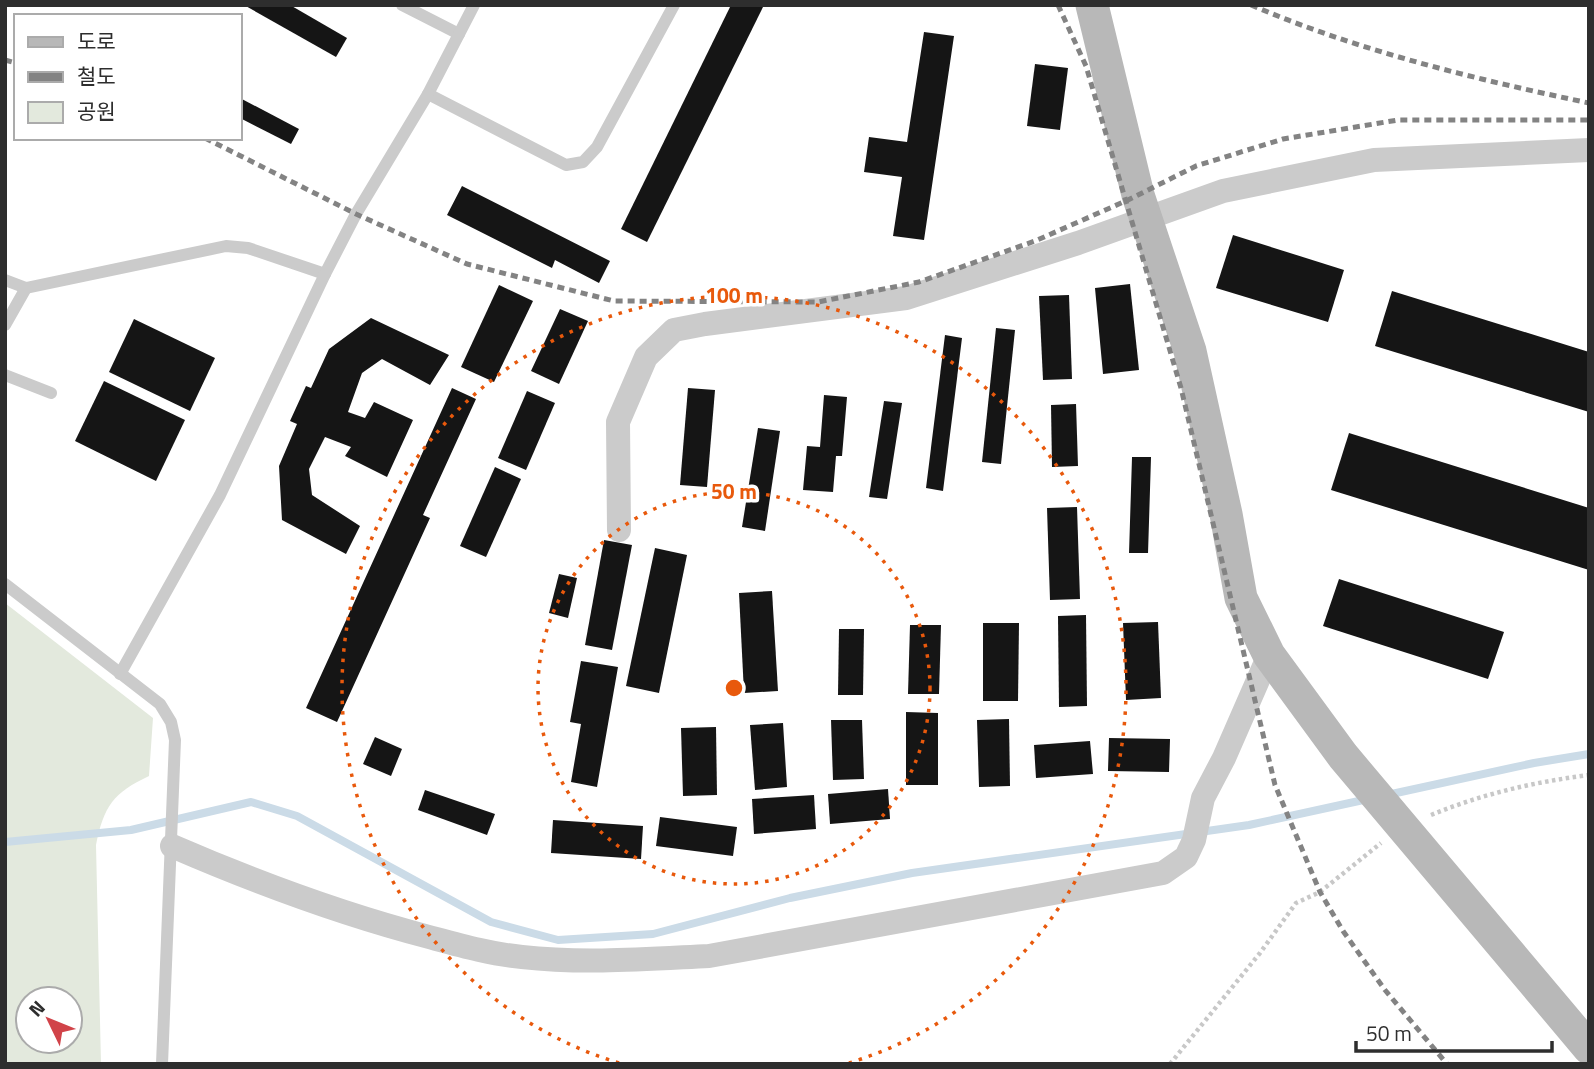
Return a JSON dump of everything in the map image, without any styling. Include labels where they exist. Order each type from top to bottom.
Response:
[{"type":"street","points":[[1092,5],[1138,195],[1190,351],[1226,514],[1241,598],[1269,655],[1343,756],[1589,1048]]},
{"type":"street","points":[[619,530],[618,422],[646,357],[674,330],[906,298],[1078,243],[1223,191],[1374,160],[1589,150]]},
{"type":"street","points":[[172,846],[349,913],[468,947],[521,957],[633,960],[709,956],[1163,873],[1186,856],[1194,840],[1203,798],[1224,758],[1269,655]]},
{"type":"lane","points":[[402,5],[458,34]]},
{"type":"lane","points":[[120,674],[220,495],[356,214],[428,94],[474,5]]},
{"type":"lane","points":[[428,94],[566,164],[583,162],[597,148],[674,5]]},
{"type":"lane","points":[[5,280],[26,288],[226,246],[248,248],[325,274]]},
{"type":"lane","points":[[5,325],[26,288]]},
{"type":"lane","points":[[5,375],[51,393]]},
{"type":"lane","points":[[5,584],[160,704],[171,722],[175,740],[174,792],[162,1064]]},
{"type":"path","points":[[1170,1064],[1261,953],[1296,903],[1320,892],[1397,818],[1452,806],[1536,782],[1589,775]]},
{"type":"green space","points":[[5,603],[153,718],[149,776],[127,788],[112,802],[103,820],[96,845],[101,1064],[5,1064]]},
{"type":"building","points":[[244,5],[290,5],[347,38],[336,57]]},
{"type":"building","points":[[731,5],[764,5],[647,242],[621,229]]},
{"type":"building","points":[[924,32],[954,36],[924,240],[893,236],[902,177],[864,172],[869,137],[907,142]]},
{"type":"building","points":[[1035,64],[1068,68],[1060,130],[1027,126]]},
{"type":"building","points":[[242,99],[299,129],[291,144],[242,119]]},
{"type":"building","points":[[462,186],[610,261],[599,283],[555,260],[552,268],[447,215]]},
{"type":"building","points":[[1233,235],[1344,270],[1328,322],[1216,288]]},
{"type":"building","points":[[1130,284],[1139,370],[1103,374],[1095,288]]},
{"type":"building","points":[[499,285],[533,301],[494,382],[461,367]]},
{"type":"building","points":[[1392,291],[1589,352],[1589,412],[1375,346]]},
{"type":"building","points":[[1069,295],[1072,379],[1043,380],[1039,296]]},
{"type":"building","points":[[560,309],[588,321],[559,384],[531,371]]},
{"type":"building","points":[[371,318],[449,355],[430,385],[382,359],[362,373],[348,412],[365,418],[374,402],[413,420],[387,477],[345,456],[351,447],[325,437],[309,469],[312,495],[360,526],[346,554],[282,520],[279,466],[297,424],[290,421],[306,386],[311,388],[329,349]]},
{"type":"building","points":[[134,319],[215,358],[190,411],[109,372]]},
{"type":"building","points":[[996,328],[1015,330],[1001,464],[982,462]]},
{"type":"building","points":[[945,335],[962,338],[943,491],[926,488]]},
{"type":"building","points":[[104,381],[185,420],[156,481],[75,441]]},
{"type":"building","points":[[452,388],[476,399],[423,515],[430,518],[337,722],[306,708]]},
{"type":"building","points":[[688,388],[715,390],[707,487],[680,485]]},
{"type":"building","points":[[527,391],[555,403],[526,470],[498,458]]},
{"type":"building","points":[[824,395],[847,397],[842,456],[836,456],[833,492],[803,490],[807,446],[820,447]]},
{"type":"building","points":[[884,401],[902,403],[887,499],[869,497]]},
{"type":"building","points":[[1076,404],[1078,466],[1052,467],[1051,405]]},
{"type":"building","points":[[758,428],[780,431],[765,531],[742,527]]},
{"type":"building","points":[[1349,433],[1589,508],[1589,570],[1331,490]]},
{"type":"building","points":[[1132,457],[1151,457],[1148,553],[1129,553]]},
{"type":"building","points":[[495,467],[521,479],[486,557],[460,546]]},
{"type":"building","points":[[1077,507],[1080,599],[1050,600],[1047,508]]},
{"type":"building","points":[[604,540],[632,545],[612,650],[585,645]]},
{"type":"building","points":[[655,548],[687,555],[659,693],[626,686]]},
{"type":"building","points":[[559,574],[577,578],[568,618],[549,613]]},
{"type":"building","points":[[1339,579],[1504,632],[1488,679],[1323,626]]},
{"type":"building","points":[[772,591],[778,691],[744,693],[739,593]]},
{"type":"building","points":[[1086,615],[1087,706],[1059,707],[1058,616]]},
{"type":"building","points":[[1158,622],[1161,698],[1126,700],[1123,623]]},
{"type":"building","points":[[983,623],[1019,623],[1018,701],[983,701]]},
{"type":"building","points":[[910,625],[941,625],[939,694],[908,694]]},
{"type":"building","points":[[839,629],[864,629],[863,695],[838,695]]},
{"type":"building","points":[[581,661],[618,667],[597,787],[571,782],[581,724],[570,722]]},
{"type":"building","points":[[906,712],[938,713],[938,785],[906,785]]},
{"type":"building","points":[[1009,719],[1010,786],[979,787],[977,720]]},
{"type":"building","points":[[831,720],[862,720],[864,779],[833,780]]},
{"type":"building","points":[[783,723],[787,787],[755,790],[750,725]]},
{"type":"building","points":[[716,727],[717,795],[683,796],[681,728]]},
{"type":"building","points":[[375,737],[402,749],[391,776],[363,764]]},
{"type":"building","points":[[1109,738],[1170,739],[1169,772],[1108,771]]},
{"type":"building","points":[[1090,741],[1093,774],[1036,778],[1034,745]]},
{"type":"building","points":[[888,789],[890,819],[830,824],[828,794]]},
{"type":"building","points":[[425,790],[495,814],[487,835],[418,810]]},
{"type":"building","points":[[814,795],[816,829],[754,834],[752,799]]},
{"type":"building","points":[[660,817],[737,827],[733,856],[656,846]]},
{"type":"building","points":[[553,820],[643,826],[641,859],[551,853]]},
{"type":"waterway","points":[[1387,795],[1534,763],[1589,754]]},
{"type":"waterway","points":[[5,842],[131,830],[251,802],[297,816],[491,922],[558,940],[653,934],[790,898],[912,873],[1249,825],[1368,799]]},
{"type":"railway","points":[[1058,5],[1086,66],[1181,388],[1275,785],[1320,892],[1343,931],[1385,990],[1447,1064]]},
{"type":"railway","points":[[1251,5],[1375,50],[1503,84],[1589,103]]},
{"type":"railway","points":[[5,60],[14,62]]},
{"type":"railway","points":[[209,140],[356,214],[467,264],[614,301],[818,302],[919,282],[1035,241],[1128,200],[1196,166],[1283,139],[1398,120],[1589,120]]}]
